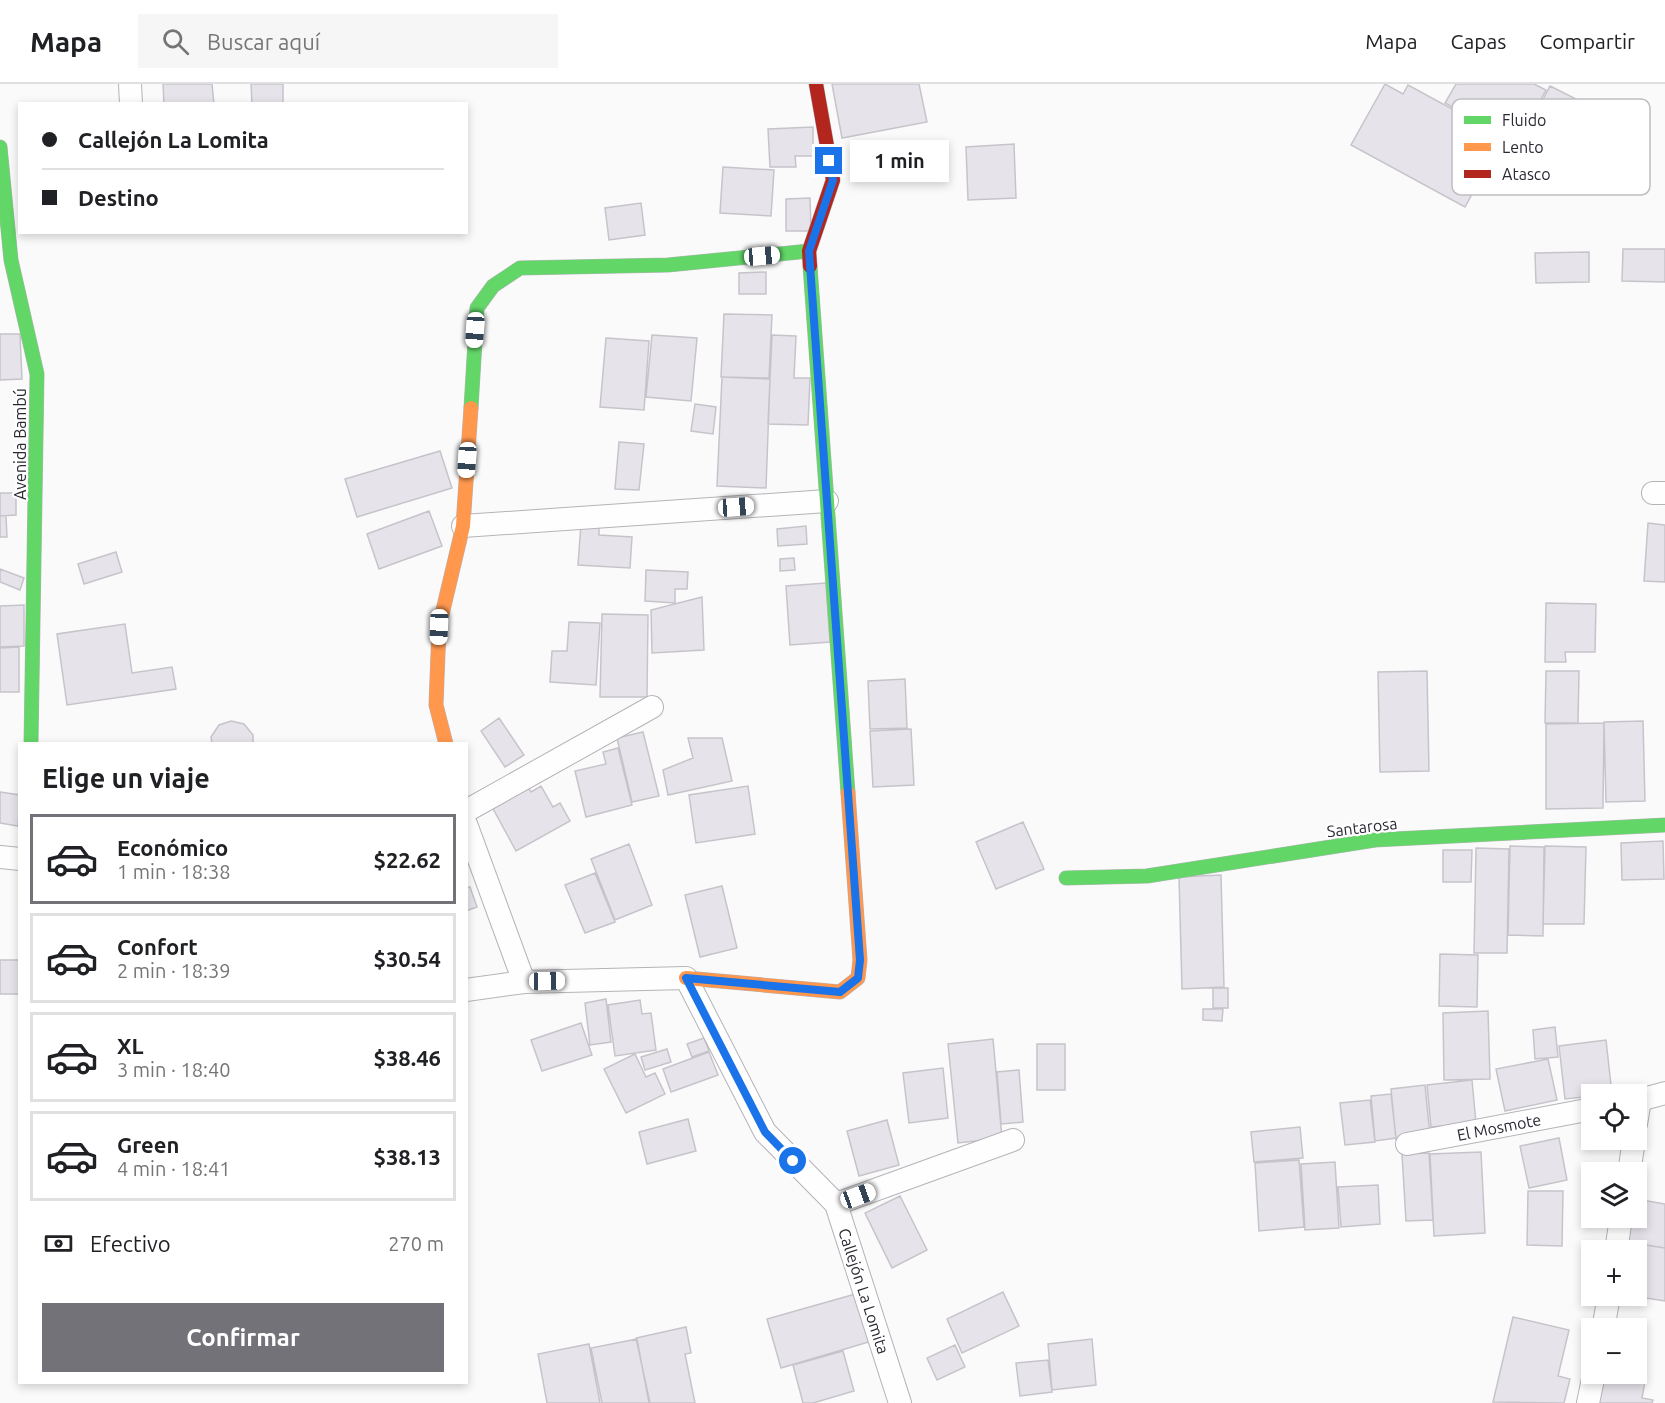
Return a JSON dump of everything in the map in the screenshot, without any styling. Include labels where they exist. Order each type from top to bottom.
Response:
[{"type":"street","points":[[130,84],[131,102]]},
{"type":"street","points":[[468,990],[524,981],[686,978],[840,992],[858,978],[860,960],[809,251],[833,180],[816,84]]},
{"type":"street","points":[[0,148],[18,146]]},
{"type":"street","name":"Avenida Bambú","points":[[0,148],[11,260],[37,374],[31,742]]},
{"type":"street","points":[[445,742],[436,705],[439,627],[463,526],[477,308],[493,286],[520,268],[668,264],[809,251]]},
{"type":"street","points":[[463,526],[827,501]]},
{"type":"street","points":[[468,810],[652,707]]},
{"type":"street","name":"Santarosa","points":[[1066,878],[1147,876],[1375,840],[1665,825]]},
{"type":"street","points":[[468,829],[524,981]]},
{"type":"street","points":[[0,857],[18,859]]},
{"type":"street","name":"Callejón La Lomita","points":[[686,978],[765,1132],[836,1204],[900,1403]]},
{"type":"street","points":[[1647,1098],[1665,1093]]},
{"type":"street","name":"El Mosmote","points":[[1407,1144],[1581,1111]]},
{"type":"street","points":[[836,1204],[1013,1140]]},
{"type":"street","points":[[1588,1403],[1592,1384]]},
{"type":"building","points":[[163,84],[212,84],[214,102],[164,102]]},
{"type":"building","points":[[251,84],[283,84],[283,102],[252,102]]},
{"type":"building","points":[[832,84],[919,84],[927,122],[842,138]]},
{"type":"building","points":[[1385,84],[1403,94],[1408,85],[1452,109],[1452,195],[1472,195],[1465,207],[1351,145]]},
{"type":"building","points":[[1456,84],[1534,84],[1546,90],[1541,99],[1452,99],[1452,107],[1445,103]]},
{"type":"building","points":[[1550,86],[1576,99],[1543,99]]},
{"type":"building","points":[[813,127],[813,156],[795,156],[796,167],[770,167],[768,129]]},
{"type":"building","points":[[1014,144],[1016,198],[968,200],[966,147]]},
{"type":"building","points":[[723,167],[774,170],[771,216],[720,213]]},
{"type":"building","points":[[810,198],[811,231],[786,231],[786,199]]},
{"type":"building","points":[[641,203],[645,235],[609,240],[605,208]]},
{"type":"building","points":[[1623,249],[1665,249],[1665,282],[1622,281]]},
{"type":"building","points":[[1589,252],[1589,282],[1536,283],[1535,253]]},
{"type":"building","points":[[766,272],[766,294],[739,294],[739,273]]},
{"type":"building","points":[[724,314],[772,315],[769,378],[721,377]]},
{"type":"building","points":[[0,334],[20,334],[22,379],[0,380]]},
{"type":"building","points":[[652,335],[697,338],[691,401],[646,397]]},
{"type":"building","points":[[772,335],[796,336],[794,378],[810,378],[808,425],[768,424]]},
{"type":"building","points":[[606,338],[649,341],[644,410],[600,407]]},
{"type":"building","points":[[722,377],[770,379],[766,488],[717,486]]},
{"type":"building","points":[[695,404],[716,407],[713,434],[691,431]]},
{"type":"building","points":[[619,442],[644,444],[639,490],[615,489]]},
{"type":"building","points":[[440,451],[452,488],[357,517],[345,479]]},
{"type":"building","points":[[0,493],[16,493],[16,515],[0,516]]},
{"type":"building","points":[[429,511],[442,546],[379,569],[367,534]]},
{"type":"building","points":[[0,516],[6,516],[7,537],[0,537]]},
{"type":"building","points":[[1648,523],[1665,525],[1665,582],[1644,581]]},
{"type":"building","points":[[581,524],[599,525],[599,535],[632,537],[630,568],[578,565]]},
{"type":"building","points":[[806,526],[807,544],[778,546],[777,529]]},
{"type":"building","points":[[116,552],[122,572],[84,584],[78,564]]},
{"type":"building","points":[[794,558],[795,570],[780,571],[780,559]]},
{"type":"building","points":[[0,569],[24,578],[20,590],[0,582]]},
{"type":"building","points":[[646,570],[688,572],[687,589],[675,589],[675,603],[645,601]]},
{"type":"building","points":[[826,583],[830,642],[790,645],[786,586]]},
{"type":"building","points":[[702,597],[704,650],[652,653],[651,610]]},
{"type":"building","points":[[1546,603],[1596,604],[1595,652],[1565,652],[1566,662],[1545,662]]},
{"type":"building","points":[[24,605],[24,646],[0,647],[0,606]]},
{"type":"building","points":[[602,614],[648,615],[647,697],[600,697]]},
{"type":"building","points":[[569,622],[600,623],[596,685],[550,682],[552,651],[567,651]]},
{"type":"building","points":[[125,624],[132,673],[172,667],[176,689],[67,705],[57,634]]},
{"type":"building","points":[[19,647],[19,692],[0,692],[0,648]]},
{"type":"building","points":[[1427,671],[1429,771],[1380,772],[1378,672]]},
{"type":"building","points":[[1546,671],[1579,671],[1578,723],[1545,723]]},
{"type":"building","points":[[905,679],[907,728],[870,729],[868,681]]},
{"type":"building","points":[[499,718],[524,755],[505,767],[481,731]]},
{"type":"building","points":[[231,721],[244,724],[253,735],[253,742],[212,742],[211,737],[219,725]]},
{"type":"building","points":[[1643,721],[1645,801],[1606,802],[1604,722]]},
{"type":"building","points":[[1604,723],[1603,808],[1546,809],[1546,724]]},
{"type":"building","points":[[911,729],[914,785],[873,787],[870,731]]},
{"type":"building","points":[[643,732],[659,796],[632,802],[617,738]]},
{"type":"building","points":[[688,738],[722,738],[732,781],[668,795],[663,770],[693,758]]},
{"type":"building","points":[[618,748],[632,805],[586,817],[575,771],[606,764],[603,752]]},
{"type":"building","points":[[527,785],[531,792],[541,786],[553,807],[560,803],[570,821],[516,851],[491,805]]},
{"type":"building","points":[[748,786],[755,834],[696,843],[689,795]]},
{"type":"building","points":[[0,792],[18,795],[18,826],[0,823]]},
{"type":"building","points":[[1023,822],[1044,869],[996,889],[976,842]]},
{"type":"building","points":[[1663,841],[1664,879],[1622,880],[1621,843]]},
{"type":"building","points":[[629,844],[652,905],[615,920],[591,859]]},
{"type":"building","points":[[1510,846],[1544,847],[1543,936],[1508,935]]},
{"type":"building","points":[[1545,846],[1586,847],[1584,924],[1543,924]]},
{"type":"building","points":[[1476,848],[1509,849],[1507,953],[1474,953]]},
{"type":"building","points":[[1443,850],[1472,850],[1471,882],[1443,882]]},
{"type":"building","points":[[595,873],[615,922],[585,933],[565,885]]},
{"type":"building","points":[[1221,875],[1224,987],[1182,989],[1179,877]]},
{"type":"building","points":[[722,886],[737,948],[700,957],[685,895]]},
{"type":"building","points":[[470,887],[477,907],[468,910],[468,888]]},
{"type":"building","points":[[1440,954],[1478,955],[1477,1007],[1439,1006]]},
{"type":"building","points":[[0,960],[18,960],[18,994],[0,994]]},
{"type":"building","points":[[1213,988],[1228,988],[1228,1008],[1213,1008]]},
{"type":"building","points":[[606,999],[611,1042],[590,1045],[585,1003]]},
{"type":"building","points":[[640,1000],[642,1014],[651,1013],[656,1050],[615,1056],[608,1005]]},
{"type":"building","points":[[1203,1009],[1223,1009],[1222,1021],[1203,1020]]},
{"type":"building","points":[[1488,1011],[1490,1079],[1444,1080],[1443,1013]]},
{"type":"building","points":[[581,1023],[592,1055],[542,1071],[531,1040]]},
{"type":"building","points":[[1555,1027],[1558,1057],[1535,1059],[1533,1030]]},
{"type":"building","points":[[704,1038],[709,1051],[692,1057],[687,1044]]},
{"type":"building","points":[[993,1039],[1002,1138],[958,1143],[948,1044]]},
{"type":"building","points":[[1606,1040],[1611,1084],[1581,1084],[1581,1097],[1565,1099],[1559,1046]]},
{"type":"building","points":[[1037,1044],[1065,1044],[1065,1090],[1037,1090]]},
{"type":"building","points":[[667,1049],[671,1062],[645,1070],[641,1057]]},
{"type":"building","points":[[709,1052],[718,1075],[671,1092],[663,1069]]},
{"type":"building","points":[[635,1054],[646,1077],[655,1073],[665,1094],[626,1113],[604,1069]]},
{"type":"building","points":[[1548,1059],[1557,1100],[1505,1111],[1496,1069]]},
{"type":"building","points":[[943,1068],[948,1118],[909,1123],[903,1073]]},
{"type":"building","points":[[1019,1070],[1023,1122],[1001,1124],[997,1072]]},
{"type":"building","points":[[1472,1080],[1476,1123],[1431,1127],[1427,1085]]},
{"type":"building","points":[[1425,1085],[1430,1136],[1396,1140],[1391,1089]]},
{"type":"building","points":[[1391,1094],[1396,1138],[1375,1141],[1371,1096]]},
{"type":"building","points":[[1370,1100],[1375,1142],[1345,1145],[1340,1103]]},
{"type":"building","points":[[688,1119],[696,1151],[647,1164],[639,1132]]},
{"type":"building","points":[[887,1120],[899,1165],[859,1176],[847,1131]]},
{"type":"building","points":[[1300,1127],[1303,1158],[1254,1162],[1251,1132]]},
{"type":"building","points":[[1559,1138],[1567,1180],[1529,1188],[1520,1146]]},
{"type":"building","points":[[1481,1152],[1485,1233],[1434,1236],[1430,1154]]},
{"type":"building","points":[[1429,1153],[1433,1220],[1406,1221],[1402,1154]]},
{"type":"building","points":[[1299,1160],[1304,1227],[1259,1231],[1255,1163]]},
{"type":"building","points":[[1335,1162],[1339,1228],[1305,1230],[1301,1164]]},
{"type":"building","points":[[1378,1185],[1380,1224],[1341,1227],[1338,1187]]},
{"type":"building","points":[[1528,1191],[1563,1191],[1562,1246],[1527,1245]]},
{"type":"building","points":[[900,1196],[927,1250],[892,1268],[865,1213]]},
{"type":"building","points":[[1647,1201],[1665,1204],[1665,1248],[1647,1245],[1647,1240],[1628,1240],[1630,1228],[1647,1228]]},
{"type":"building","points":[[1647,1245],[1665,1248],[1665,1301],[1647,1298]]},
{"type":"building","points":[[1003,1292],[1019,1326],[962,1353],[947,1319]]},
{"type":"building","points":[[859,1293],[872,1341],[781,1368],[767,1319]]},
{"type":"building","points":[[1513,1317],[1569,1330],[1558,1376],[1570,1379],[1564,1403],[1493,1402]]},
{"type":"building","points":[[686,1327],[691,1353],[685,1354],[695,1403],[650,1403],[636,1338]]},
{"type":"building","points":[[637,1339],[649,1403],[602,1403],[591,1348]]},
{"type":"building","points":[[1092,1339],[1096,1385],[1052,1390],[1048,1344]]},
{"type":"building","points":[[589,1344],[600,1403],[547,1403],[538,1354]]},
{"type":"building","points":[[955,1345],[965,1367],[937,1380],[927,1358]]},
{"type":"building","points":[[843,1351],[854,1391],[813,1403],[803,1403],[793,1365]]},
{"type":"building","points":[[1048,1360],[1052,1392],[1020,1396],[1016,1363]]},
{"type":"building","points":[[1600,1384],[1644,1384],[1642,1398],[1653,1400],[1652,1403],[1596,1403]]},
{"type":"traffic: fast","points":[[0,147],[11,260],[37,374],[31,742]]},
{"type":"traffic: fast","points":[[471,408],[477,308],[493,286],[520,268],[668,265],[809,251]]},
{"type":"traffic: fast","points":[[810,266],[848,793]]},
{"type":"traffic: fast","points":[[1066,878],[1147,876],[1375,840],[1665,825]]},
{"type":"traffic: slow","points":[[445,742],[436,705],[439,627],[463,526],[471,408]]},
{"type":"traffic: slow","points":[[686,978],[840,992],[858,978],[860,960],[848,793]]},
{"type":"traffic: jam","points":[[810,266],[809,251],[833,180],[816,84]]},
{"type":"route","points":[[793,1161],[765,1132],[686,978],[840,992],[858,978],[860,960],[809,251],[833,180],[829,161]]}]
